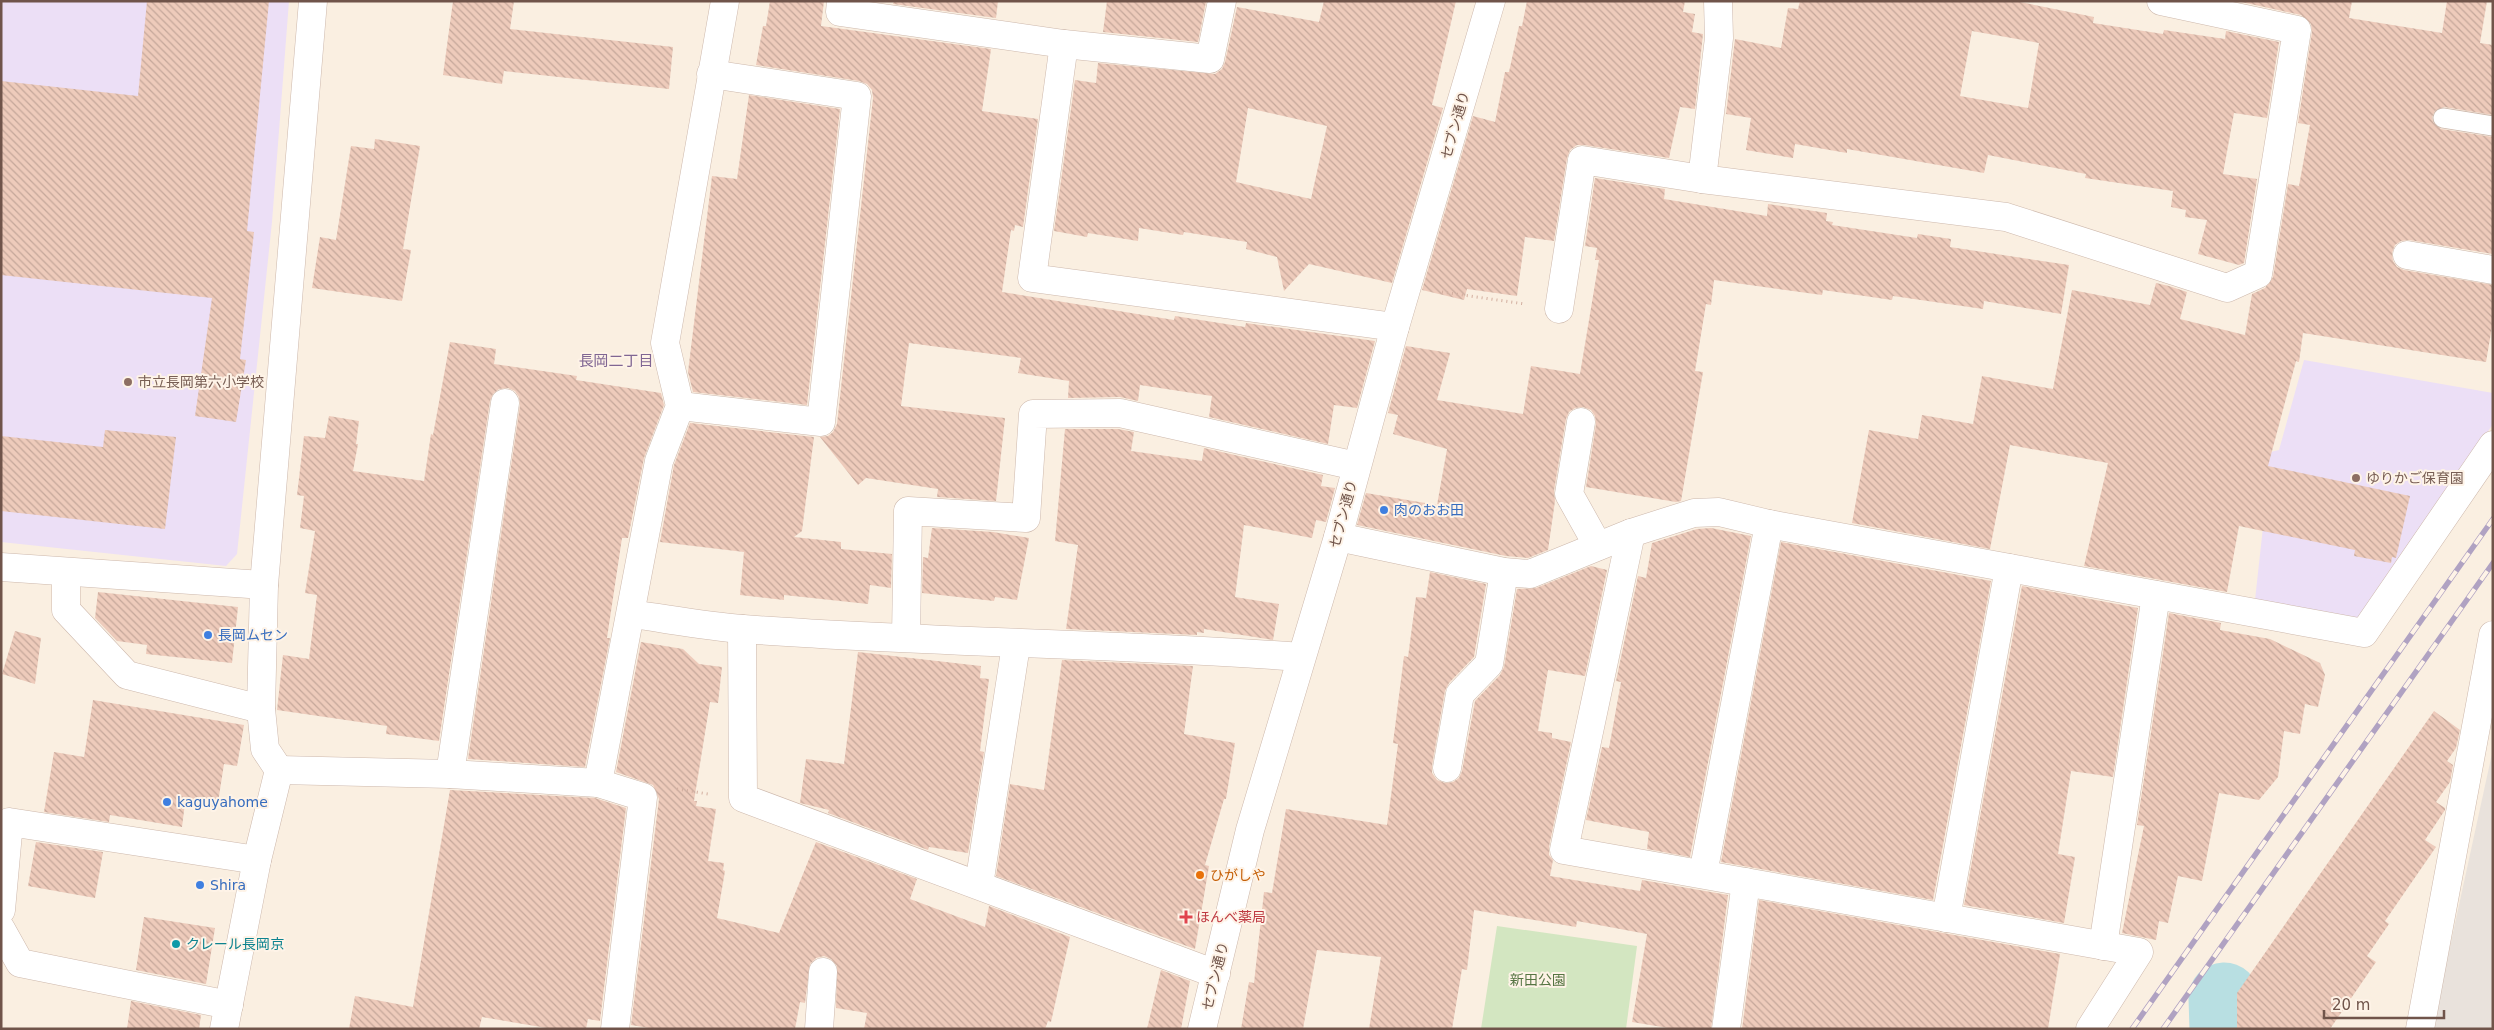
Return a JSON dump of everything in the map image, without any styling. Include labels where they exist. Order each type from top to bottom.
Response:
[{"type":"street","points":[[1,929],[20,963],[226,1017],[257,860],[279,770],[265,749],[261,709],[264,585],[313,1]]},
{"type":"street","points":[[598,783],[659,461],[680,406],[665,343],[725,1]]},
{"type":"street","points":[[841,1],[840,12],[1064,44],[1210,59],[1222,1]]},
{"type":"street","name":"セブン通り","points":[[1202,1029],[1250,830],[1300,657],[1338,537],[1395,327],[1492,1]]},
{"type":"street","points":[[1702,178],[1719,38],[1718,1]]},
{"type":"street","points":[[1559,309],[1582,160],[1702,178],[2006,217],[2227,288],[2258,274],[2297,30],[2162,1]]},
{"type":"street","points":[[1064,44],[1032,278],[1395,327]]},
{"type":"street","points":[[680,406],[821,422],[857,96],[711,74]]},
{"type":"street","points":[[2406,255],[2493,270]]},
{"type":"street","points":[[450,774],[504,403]]},
{"type":"street","points":[[906,637],[908,511],[1026,518],[1034,414],[1120,414],[1356,466]]},
{"type":"street","points":[[1580,422],[1569,494],[1598,546]]},
{"type":"street","points":[[1338,537],[1504,572],[1530,574],[1631,533],[1694,513],[1719,512],[1769,524],[2364,633],[2493,445]]},
{"type":"street","points":[[1703,874],[1769,524]]},
{"type":"street","points":[[1631,533],[1564,850],[2139,952],[2090,1029]]},
{"type":"street","points":[[1,567],[264,585]]},
{"type":"street","points":[[1946,918],[2009,568]]},
{"type":"street","points":[[66,572],[66,610],[127,675],[261,709]]},
{"type":"street","points":[[1447,768],[1460,694],[1489,664],[1504,572]]},
{"type":"street","points":[[2103,946],[2156,595]]},
{"type":"street","points":[[631,614],[742,629],[1016,644],[1212,650],[1300,657]]},
{"type":"street","points":[[742,629],[743,798],[1216,974]]},
{"type":"street","points":[[2420,1029],[2493,635]]},
{"type":"street","points":[[979,885],[1016,644]]},
{"type":"street","points":[[279,770],[450,774],[598,783],[643,796],[615,1029]]},
{"type":"street","points":[[1,910],[9,822],[257,860]]},
{"type":"street","points":[[1726,1029],[1746,882]]},
{"type":"street","points":[[819,1029],[823,972]]},
{"type":"lane","points":[[2443,118],[2493,126]]},
{"type":"path","points":[[1407,287],[1559,309]]},
{"type":"path","points":[[643,796],[648,785],[743,798]]},
{"type":"shaded area","name":"市立長岡第六小学校","points":[[1,1],[289,1],[272,222],[237,554],[226,566],[1,542]]},
{"type":"shaded area","name":"ゆりかご保育園","points":[[2304,360],[2493,393],[2493,424],[2364,615],[2356,619],[2255,600],[2264,518],[2253,456],[2279,450]]},
{"type":"shaded area","points":[[2493,749],[2493,1029],[2432,1029]]},
{"type":"green space","name":"新田公園","points":[[1497,926],[1637,946],[1626,1029],[1481,1029]]},
{"type":"building","points":[[147,1],[269,1],[247,231],[254,232],[240,359],[246,360],[236,422],[195,416],[212,298],[1,275],[1,81],[138,96]]},
{"type":"building","points":[[453,1],[514,1],[510,29],[673,47],[669,89],[504,71],[502,84],[443,75]]},
{"type":"building","points":[[770,1],[824,1],[821,26],[991,49],[982,111],[1038,119],[1023,227],[1015,225],[1014,231],[1011,230],[1002,292],[1174,320],[1175,316],[1245,327],[1246,323],[1375,341],[1357,408],[1334,405],[1328,444],[1209,417],[1212,396],[1140,385],[1138,401],[1120,397],[1068,398],[1069,381],[1018,373],[1021,358],[909,343],[901,406],[1005,418],[996,501],[937,497],[938,489],[866,478],[858,485],[820,437],[828,436],[833,432],[837,424],[873,98],[872,90],[867,84],[859,81],[756,65]]},
{"type":"building","points":[[894,1],[998,1],[996,18],[893,4]]},
{"type":"building","points":[[1107,1],[1206,2],[1198,42],[1103,32]]},
{"type":"building","points":[[1324,1],[1456,1],[1432,105],[1443,108],[1392,283],[1309,264],[1284,291],[1277,257],[1246,249],[1247,242],[1184,232],[1183,235],[1139,228],[1138,241],[1088,233],[1087,237],[1054,231],[1075,80],[1096,83],[1098,63],[1215,74],[1222,69],[1225,62],[1237,7],[1319,22]],"holes":[[[1248,108],[1327,126],[1311,199],[1236,182]]]},
{"type":"building","points":[[1527,1],[1685,1],[1683,12],[1695,14],[1692,32],[1703,34],[1695,109],[1680,107],[1669,158],[1584,145],[1577,145],[1570,150],[1567,158],[1554,241],[1525,237],[1517,296],[1467,289],[1464,300],[1422,290],[1473,116],[1495,122],[1505,72],[1509,72],[1519,26],[1522,26]]},
{"type":"building","points":[[1800,1],[2015,1],[2094,17],[2093,23],[2163,34],[2164,30],[2225,39],[2226,31],[2279,42],[2267,118],[2234,113],[2223,174],[2257,179],[2244,263],[2239,265],[2198,254],[2207,220],[2185,217],[2186,210],[2171,207],[2173,191],[2085,178],[2086,174],[1988,155],[1984,173],[1847,149],[1847,153],[1795,144],[1793,158],[1746,150],[1751,118],[1726,114],[1735,39],[1781,48],[1788,8],[1798,9]],"holes":[[[1972,31],[2039,43],[2028,108],[1960,96]]]},
{"type":"building","points":[[2237,1],[2352,1],[2349,18],[2442,33],[2447,1],[2487,1],[2480,43],[2493,45],[2493,115],[2444,107],[2435,111],[2432,117],[2433,122],[2441,129],[2493,137],[2493,254],[2409,240],[2401,241],[2395,245],[2392,253],[2393,261],[2397,267],[2404,270],[2493,285],[2493,321],[2486,362],[2303,333],[2299,362],[2296,361],[2268,466],[2410,496],[2396,558],[2392,557],[2391,563],[2354,556],[2355,550],[2239,526],[2227,592],[2084,566],[2108,463],[2010,445],[1990,549],[1852,523],[1869,430],[1918,439],[1922,415],[1973,424],[1982,376],[2053,389],[2072,290],[2150,305],[2156,283],[2169,286],[2187,292],[2180,319],[2245,335],[2252,294],[2265,288],[2273,277],[2288,184],[2299,186],[2310,125],[2298,123],[2312,32],[2311,24],[2301,15]]},
{"type":"building","points":[[749,95],[840,109],[807,405],[693,392],[688,372],[712,176],[737,179]]},
{"type":"building","points":[[375,139],[420,146],[403,249],[411,250],[402,301],[312,288],[320,237],[336,240],[351,146],[374,149]]},
{"type":"building","points":[[1595,178],[1665,189],[1664,199],[1767,216],[1768,204],[1827,213],[1826,221],[1833,222],[1832,225],[1917,238],[1918,234],[1951,239],[1950,247],[2069,265],[2061,314],[1984,301],[1983,309],[1893,296],[1892,300],[1823,290],[1822,295],[1714,280],[1711,305],[1706,304],[1695,371],[1703,372],[1681,501],[1676,502],[1586,487],[1596,424],[1595,416],[1591,410],[1583,407],[1575,408],[1569,412],[1566,419],[1554,491],[1555,501],[1548,550],[1528,558],[1506,556],[1357,525],[1366,493],[1437,505],[1447,449],[1393,434],[1398,415],[1388,413],[1406,346],[1450,353],[1437,400],[1523,414],[1531,366],[1580,374],[1599,260],[1595,260],[1597,248],[1585,246]]},
{"type":"building","points":[[450,342],[496,349],[494,364],[577,376],[576,380],[661,393],[664,405],[644,458],[628,538],[622,538],[607,638],[610,638],[585,767],[468,759],[520,405],[519,397],[515,391],[508,388],[499,389],[493,394],[490,401],[439,741],[386,734],[387,726],[277,710],[283,655],[309,659],[317,595],[305,593],[315,531],[300,528],[304,496],[297,495],[304,436],[325,438],[329,416],[359,421],[356,444],[358,444],[353,471],[424,481],[431,434],[433,435]]},
{"type":"building","points":[[690,423],[814,437],[802,531],[794,537],[841,542],[841,549],[892,554],[891,588],[870,585],[868,604],[784,595],[784,600],[740,595],[744,552],[660,542],[674,465]]},
{"type":"building","points":[[1065,429],[1118,429],[1134,432],[1131,451],[1202,461],[1204,448],[1323,475],[1321,486],[1335,488],[1326,522],[1316,520],[1312,538],[1244,525],[1235,597],[1279,604],[1273,640],[1204,629],[1204,633],[1197,632],[1197,635],[1066,629],[1078,545],[1055,541]]},
{"type":"building","points":[[105,430],[176,437],[165,529],[1,511],[1,436],[103,447]]},
{"type":"building","points":[[932,528],[993,532],[1029,538],[1017,600],[995,597],[994,601],[922,593],[923,557],[928,558]]},
{"type":"building","points":[[1711,528],[1751,536],[1690,857],[1647,849],[1649,832],[1586,820],[1602,747],[1609,748],[1621,682],[1616,681],[1638,576],[1646,578],[1652,543],[1697,529]]},
{"type":"building","points":[[1781,542],[1991,581],[1933,900],[1721,862]]},
{"type":"building","points":[[1591,566],[1607,570],[1585,676],[1548,670],[1538,731],[1552,733],[1552,738],[1571,742],[1549,847],[1549,855],[1553,860],[1550,876],[1640,891],[1642,880],[1728,895],[1711,1029],[1674,1029],[1632,1022],[1647,934],[1577,921],[1576,927],[1474,910],[1467,970],[1462,969],[1452,1029],[1369,1029],[1381,957],[1317,950],[1303,1029],[1241,1029],[1249,982],[1254,983],[1264,892],[1272,893],[1286,809],[1387,825],[1398,744],[1393,743],[1404,656],[1408,657],[1416,597],[1426,598],[1430,572],[1486,584],[1474,657],[1449,683],[1445,691],[1432,773],[1437,780],[1445,783],[1453,782],[1459,778],[1462,771],[1475,701],[1500,675],[1504,667],[1517,589],[1536,588]]},
{"type":"building","points":[[2022,586],[2138,608],[2113,777],[2071,771],[2058,854],[2075,857],[2064,923],[1964,905]]},
{"type":"building","points":[[98,592],[238,607],[232,663],[146,654],[147,645],[117,641],[95,618]]},
{"type":"building","points":[[2169,613],[2221,623],[2220,630],[2270,639],[2320,663],[2325,675],[2318,707],[2305,704],[2300,734],[2284,731],[2278,777],[2259,800],[2219,793],[2202,881],[2178,876],[2168,923],[2159,921],[2156,940],[2122,933],[2144,826],[2137,825]]},
{"type":"building","points":[[15,631],[41,638],[35,684],[2,674]]},
{"type":"building","points":[[641,642],[683,649],[699,664],[722,667],[718,703],[710,702],[694,801],[697,801],[696,806],[716,809],[708,861],[724,863],[723,870],[725,871],[717,918],[779,933],[816,842],[917,879],[910,899],[985,927],[989,906],[1070,937],[1051,1022],[1048,1021],[1045,1029],[864,1029],[867,1013],[836,1008],[837,966],[831,959],[824,956],[816,958],[810,964],[805,1003],[800,1002],[795,1029],[655,1029],[631,1025],[659,799],[653,785],[616,772]]},
{"type":"building","points":[[858,652],[981,666],[980,678],[989,679],[980,751],[984,752],[968,853],[929,847],[928,850],[828,813],[829,810],[800,803],[806,759],[844,764]]},
{"type":"building","points":[[1062,660],[1193,666],[1184,734],[1235,743],[1226,799],[1224,799],[1205,865],[1209,866],[1195,949],[996,876],[1010,784],[1044,790]]},
{"type":"building","points":[[93,700],[244,725],[237,766],[224,764],[217,809],[185,803],[182,827],[110,815],[109,822],[44,812],[54,752],[84,757]]},
{"type":"building","points":[[2434,711],[2460,730],[2456,748],[2447,761],[2453,765],[2450,782],[2436,802],[2445,810],[2425,840],[2436,847],[2385,921],[2389,924],[2367,956],[2376,962],[2330,1029],[2237,1029],[2237,993]]},
{"type":"building","points":[[450,790],[595,798],[626,808],[600,1021],[588,1019],[586,1029],[553,1029],[482,1017],[479,1029],[349,1029],[355,996],[413,1007]]},
{"type":"building","points":[[36,842],[103,852],[95,898],[28,886]]},
{"type":"building","points":[[1759,900],[2060,954],[2048,1029],[1742,1029]]},
{"type":"building","name":"クレール長岡京","points":[[144,917],[215,928],[206,984],[136,970]]},
{"type":"building","points":[[1161,970],[1190,981],[1181,1029],[1147,1029]]},
{"type":"building","points":[[131,1001],[201,1015],[199,1029],[127,1029]]},
{"type":"waterway","points":[[2224,998],[2225,1029]]},
{"type":"railway","points":[[2132,1029],[2493,519]]},
{"type":"railway","points":[[2163,1029],[2493,563]]},
{"type":"place","name":"市立長岡第六小学校","points":[[128,382]]},
{"type":"place","name":"ゆりかご保育園","points":[[2356,478]]},
{"type":"place","name":"肉のおお田","points":[[1384,510]]},
{"type":"place","name":"長岡ムセン","points":[[208,635]]},
{"type":"place","name":"kaguyahome","points":[[167,802]]},
{"type":"place","name":"ひがしや","points":[[1200,875]]},
{"type":"place","name":"Shira","points":[[200,885]]},
{"type":"place","name":"ほんべ薬局","points":[[1186,917]]},
{"type":"place","name":"クレール長岡京","points":[[176,944]]},
{"type":"district","name":"長岡二丁目","points":[[616,361]]}]
